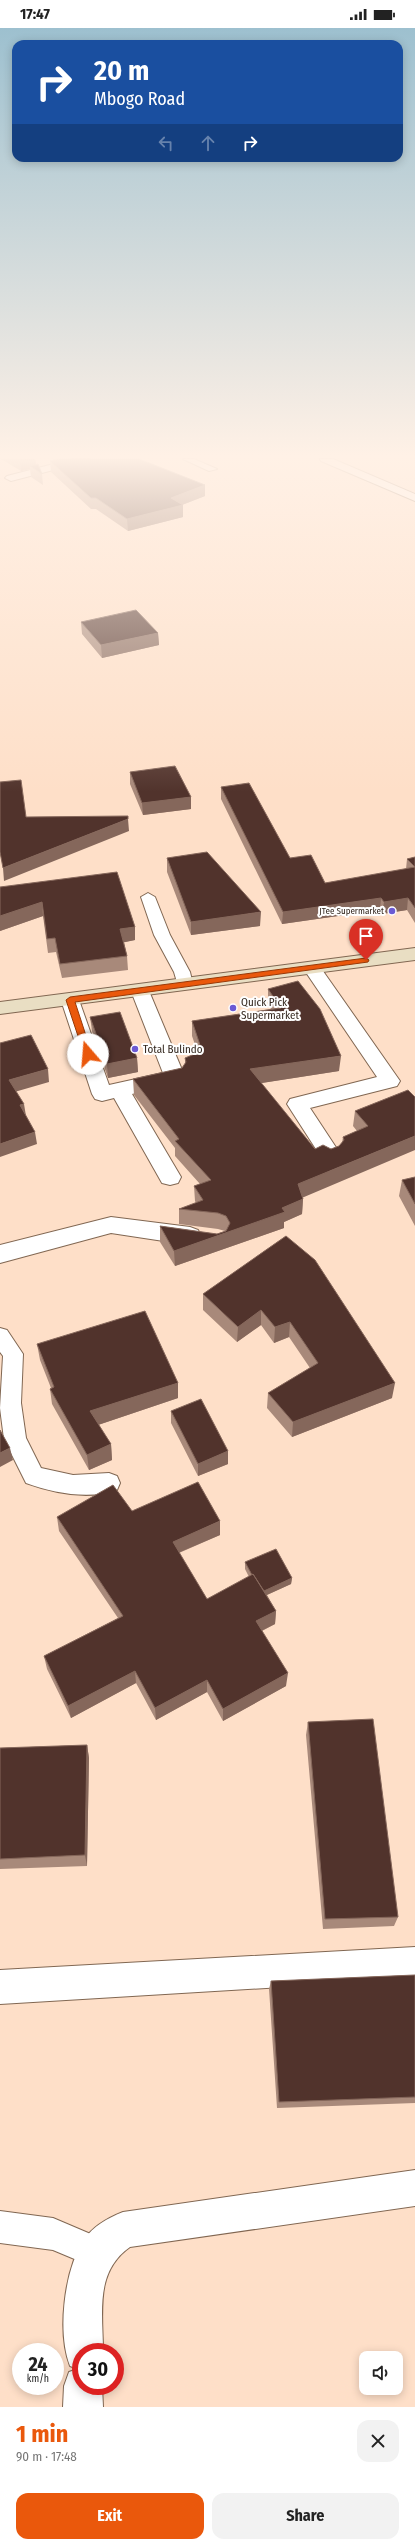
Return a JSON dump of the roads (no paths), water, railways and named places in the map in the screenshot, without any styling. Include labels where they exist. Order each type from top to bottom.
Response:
[{"type":"main road","points":[[0,1008],[140,991],[415,954]]},
{"type":"street","points":[[312,968],[390,1081],[297,1104],[330,1155]]},
{"type":"street","points":[[70,1000],[102,1094],[175,1077],[140,991]]},
{"type":"street","points":[[120,1090],[170,1177]]},
{"type":"street","points":[[0,1254],[111,1225],[209,1238]]},
{"type":"street","points":[[0,1987],[415,1963]]},
{"type":"street","points":[[84,2343],[86,2278],[96,2252],[110,2237],[124,2230],[415,2188]]},
{"type":"street","points":[[83,2395],[83,2407]]},
{"type":"lane","points":[[148,897],[162,935],[182,972],[185,985]]},
{"type":"lane","points":[[0,1336],[13,1354],[10,1403],[15,1439],[34,1476],[73,1485],[109,1483]]},
{"type":"lane","points":[[0,2227],[53,2234],[96,2252]]},
{"type":"place","name":"JTee Supermarket","points":[[392,911]]},
{"type":"place","name":"Quick Pick Supermarket","points":[[233,1008]]},
{"type":"place","name":"Total Bulindo","points":[[135,1049]]}]
